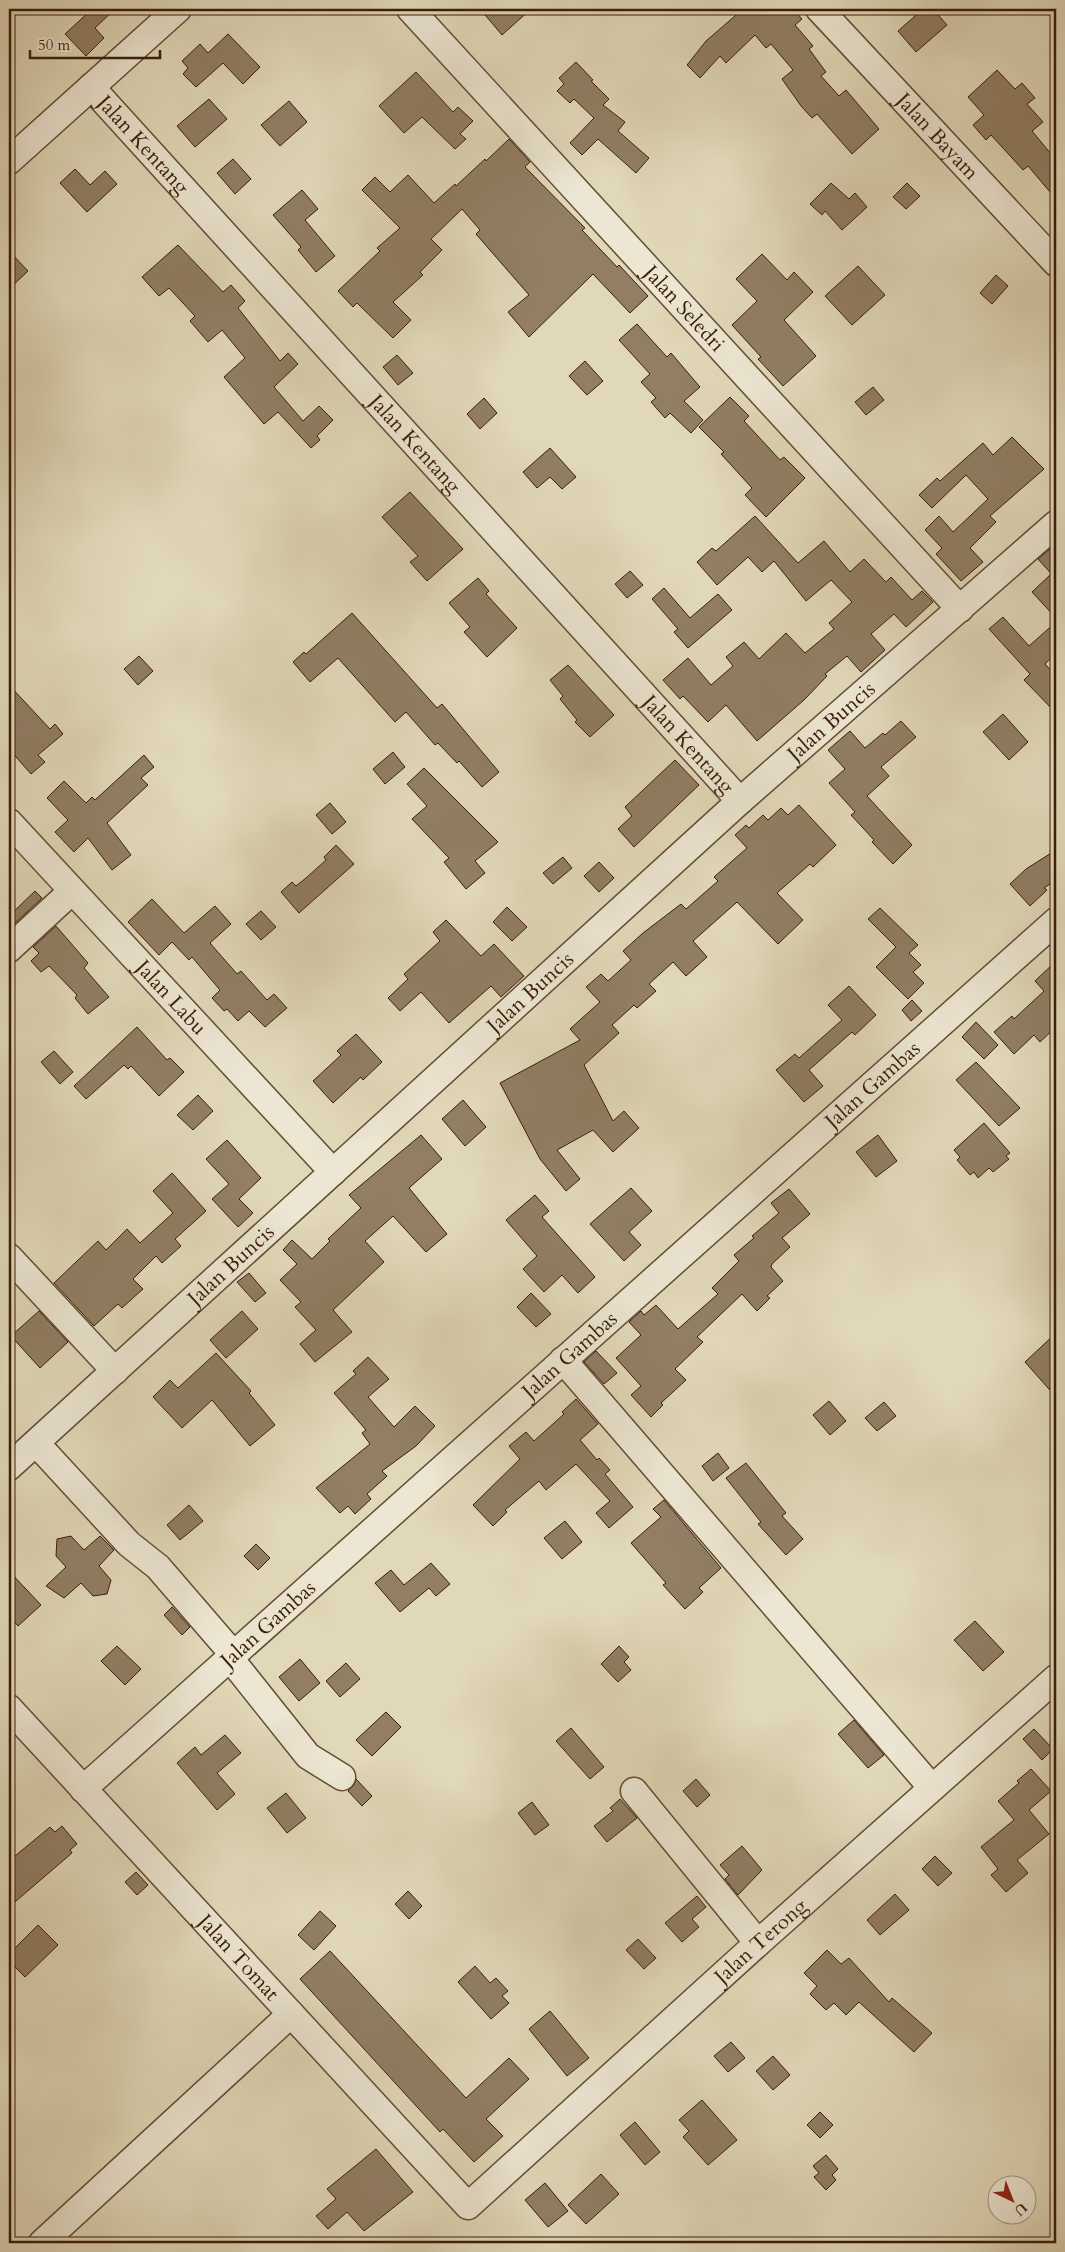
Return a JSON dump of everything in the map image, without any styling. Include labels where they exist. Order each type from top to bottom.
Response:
[{"type":"street","points":[[9,161],[178,9]]},
{"type":"street","name":"Jalan Seledri","points":[[410,9],[960,609]]},
{"type":"street","name":"Jalan Bayam","points":[[819,9],[1056,263]]},
{"type":"street","name":"Jalan Kentang","points":[[91,87],[740,800]]},
{"type":"street","name":"Jalan Buncis","points":[[9,1467],[740,800],[1056,524]]},
{"type":"street","name":"Jalan Labu","points":[[9,822],[333,1172]]},
{"type":"street","points":[[9,949],[72,891]]},
{"type":"street","name":"Jalan Gambas","points":[[83,1789],[1056,921]]},
{"type":"street","points":[[9,1257],[115,1371]]},
{"type":"street","points":[[563,1360],[932,1788]]},
{"type":"street","points":[[36,1443],[129,1544],[158,1567],[231,1655],[308,1756],[342,1777]]},
{"type":"street","name":"Jalan Terong","points":[[468,2206],[758,1943],[1056,1678]]},
{"type":"street","name":"Jalan Tomat","points":[[9,1708],[468,2206]]},
{"type":"street","points":[[634,1791],[758,1943]]},
{"type":"street","points":[[42,2243],[291,2014]]},
{"type":"building","points":[[92,9],[115,9],[95,28],[104,38],[86,56],[65,34]]},
{"type":"building","points":[[480,9],[531,9],[502,35]]},
{"type":"building","points":[[743,9],[793,9],[802,19],[795,25],[813,46],[809,49],[826,72],[821,76],[839,96],[846,90],[879,129],[852,154],[817,114],[812,118],[801,106],[782,79],[793,70],[771,44],[766,48],[755,35],[726,63],[720,56],[700,78],[687,65],[706,41]]},
{"type":"building","points":[[923,9],[933,9],[947,25],[916,52],[898,31]]},
{"type":"building","points":[[228,34],[260,67],[243,84],[223,63],[196,87],[183,74],[188,68],[182,61],[200,44],[208,53]]},
{"type":"building","points":[[576,62],[609,99],[603,105],[625,122],[618,131],[649,158],[636,173],[598,139],[582,155],[570,143],[594,118],[574,99],[570,103],[557,91],[564,84],[559,78]]},
{"type":"building","points":[[997,70],[1015,89],[1022,83],[1035,98],[1027,104],[1043,122],[1032,131],[1056,160],[1056,199],[1028,166],[1023,170],[991,135],[986,140],[973,125],[984,115],[968,97]]},
{"type":"building","points":[[416,72],[453,112],[458,107],[473,121],[460,134],[466,139],[455,149],[422,117],[404,133],[379,106]]},
{"type":"building","points":[[209,99],[227,119],[195,147],[177,126]]},
{"type":"building","points":[[289,101],[307,122],[280,146],[261,125]]},
{"type":"building","points":[[509,139],[530,162],[525,167],[585,228],[582,230],[617,267],[619,265],[648,296],[630,313],[593,274],[529,337],[508,312],[529,295],[476,234],[480,230],[462,209],[431,239],[442,250],[420,272],[423,275],[393,302],[411,320],[393,338],[357,303],[353,307],[338,291],[380,251],[377,248],[400,228],[362,190],[375,177],[390,192],[408,175],[434,203],[485,159],[486,161]]},
{"type":"building","points":[[233,159],[251,179],[235,194],[217,173]]},
{"type":"building","points":[[75,169],[90,185],[105,171],[117,184],[87,212],[60,183]]},
{"type":"building","points":[[831,183],[849,199],[855,193],[867,207],[842,230],[825,211],[822,215],[810,204]]},
{"type":"building","points":[[907,183],[920,196],[906,209],[893,197]]},
{"type":"building","points":[[302,190],[318,209],[305,220],[335,256],[316,272],[298,250],[301,247],[273,215]]},
{"type":"building","points":[[178,245],[223,292],[231,285],[245,301],[238,308],[280,361],[288,353],[298,364],[274,387],[303,421],[319,406],[333,420],[317,436],[320,440],[311,448],[278,412],[264,424],[224,377],[245,358],[222,330],[208,342],[190,321],[195,316],[169,288],[159,296],[142,277]]},
{"type":"building","points":[[9,251],[28,271],[9,289]]},
{"type":"building","points":[[762,254],[787,280],[794,272],[813,292],[784,320],[816,356],[783,386],[758,359],[761,357],[732,325],[757,301],[736,279]]},
{"type":"building","points":[[858,266],[885,295],[852,325],[825,296]]},
{"type":"building","points":[[996,275],[1008,286],[992,304],[980,293]]},
{"type":"building","points":[[637,324],[667,357],[671,353],[700,387],[684,401],[703,420],[691,433],[670,413],[665,418],[651,402],[656,398],[641,382],[650,374],[619,340]]},
{"type":"building","points":[[397,355],[413,373],[398,385],[383,367]]},
{"type":"building","points":[[585,361],[603,381],[587,395],[569,376]]},
{"type":"building","points":[[873,387],[884,400],[866,415],[855,402]]},
{"type":"building","points":[[730,397],[749,416],[744,421],[780,460],[784,457],[805,478],[766,517],[745,495],[752,488],[721,454],[724,452],[699,427]]},
{"type":"building","points":[[484,398],[497,413],[480,429],[467,414]]},
{"type":"building","points":[[1012,437],[1044,469],[990,516],[996,522],[970,548],[983,562],[961,581],[936,554],[942,548],[925,530],[939,516],[953,532],[988,499],[966,475],[932,508],[919,495],[937,478],[940,481],[983,443],[993,455]]},
{"type":"building","points":[[550,448],[576,477],[562,489],[550,477],[537,488],[523,472]]},
{"type":"building","points":[[410,492],[463,549],[427,581],[410,562],[418,556],[382,517]]},
{"type":"building","points":[[755,516],[798,563],[824,541],[850,572],[864,559],[886,582],[891,577],[912,600],[922,591],[933,602],[906,627],[894,614],[871,634],[885,650],[861,672],[847,656],[825,674],[827,676],[804,700],[757,741],[726,705],[708,722],[683,696],[680,699],[663,680],[688,658],[711,685],[733,666],[726,657],[744,642],[759,659],[786,633],[805,653],[834,629],[829,623],[852,602],[831,580],[806,601],[774,561],[762,572],[748,557],[717,585],[697,562],[712,548],[716,551]]},
{"type":"building","points":[[1056,544],[1056,579],[1038,559]]},
{"type":"building","points":[[630,571],[643,585],[627,598],[615,584]]},
{"type":"building","points":[[1050,575],[1056,582],[1056,618],[1032,592]]},
{"type":"building","points":[[478,578],[489,591],[486,594],[517,628],[487,657],[464,632],[470,627],[449,603]]},
{"type":"building","points":[[664,588],[690,618],[718,594],[732,610],[688,648],[674,632],[678,629],[652,599]]},
{"type":"building","points":[[352,613],[437,708],[442,704],[499,772],[482,787],[459,761],[457,763],[438,743],[435,745],[406,712],[395,722],[338,658],[310,682],[293,662],[304,652],[306,654]]},
{"type":"building","points":[[1003,617],[1029,646],[1056,622],[1056,653],[1045,664],[1056,676],[1056,713],[1024,680],[1030,674],[989,629]]},
{"type":"building","points":[[139,656],[153,671],[138,685],[124,669]]},
{"type":"building","points":[[568,665],[614,715],[590,737],[575,722],[577,720],[560,699],[563,696],[550,680]]},
{"type":"building","points":[[9,685],[50,729],[55,724],[63,734],[38,755],[45,762],[31,774],[9,749]]},
{"type":"building","points":[[1003,714],[1028,742],[1009,760],[983,732]]},
{"type":"building","points":[[901,721],[916,737],[881,767],[889,776],[867,796],[912,845],[893,864],[872,842],[874,840],[851,815],[855,812],[829,783],[845,769],[828,750],[850,731],[865,748],[883,733],[885,735]]},
{"type":"building","points":[[393,752],[405,767],[385,784],[373,769]]},
{"type":"building","points":[[144,755],[154,767],[141,778],[148,785],[107,823],[131,855],[112,870],[88,838],[74,852],[55,832],[68,820],[47,798],[64,781],[86,803],[92,797],[95,800]]},
{"type":"building","points":[[675,760],[699,785],[634,847],[618,829],[632,816],[625,807]]},
{"type":"building","points":[[424,768],[498,842],[475,861],[485,873],[466,889],[444,862],[449,858],[412,819],[427,806],[407,784]]},
{"type":"building","points":[[330,803],[346,822],[332,834],[316,815]]},
{"type":"building","points":[[799,805],[836,845],[813,867],[810,864],[777,893],[803,920],[778,944],[737,902],[693,941],[707,957],[686,976],[673,962],[649,984],[656,991],[637,1008],[634,1005],[612,1025],[619,1033],[584,1065],[613,1121],[624,1111],[639,1128],[613,1152],[593,1130],[557,1150],[580,1179],[566,1191],[540,1159],[500,1083],[580,1040],[570,1029],[600,1002],[586,987],[601,974],[608,981],[631,960],[623,951],[681,904],[686,909],[718,881],[714,877],[747,848],[735,835],[746,825],[749,828],[763,815],[768,820],[781,808],[788,815]]},
{"type":"building","points":[[336,845],[354,864],[299,913],[281,892],[292,882],[296,886],[306,878],[326,860],[324,857]]},
{"type":"building","points":[[1056,850],[1056,880],[1044,888],[1047,890],[1030,906],[1010,884],[1026,869]]},
{"type":"building","points":[[563,857],[572,868],[553,884],[543,873]]},
{"type":"building","points":[[599,862],[614,878],[599,892],[584,876]]},
{"type":"building","points":[[35,891],[42,898],[12,926],[9,923],[9,916]]},
{"type":"building","points":[[152,899],[184,933],[215,906],[231,924],[210,943],[237,974],[241,971],[267,1000],[274,994],[287,1008],[265,1027],[249,1011],[238,1021],[227,1009],[224,1011],[212,998],[220,990],[192,957],[189,960],[172,942],[159,955],[128,922]]},
{"type":"building","points":[[507,907],[527,927],[512,941],[493,922]]},
{"type":"building","points":[[880,908],[918,945],[909,953],[921,965],[913,972],[924,983],[908,999],[876,967],[896,947],[868,919]]},
{"type":"building","points":[[261,911],[276,927],[261,940],[246,924]]},
{"type":"building","points":[[446,920],[481,956],[494,944],[524,976],[501,997],[491,986],[449,1023],[421,992],[400,1011],[388,998],[408,979],[404,974],[440,941],[433,932]]},
{"type":"building","points":[[56,926],[88,963],[84,968],[109,997],[88,1014],[75,998],[77,995],[49,966],[41,972],[31,961],[39,953],[33,947]]},
{"type":"building","points":[[1056,961],[1056,1027],[1040,1042],[1034,1035],[1014,1054],[994,1032],[1012,1016],[1014,1019],[1044,991],[1035,981]]},
{"type":"building","points":[[849,986],[876,1015],[855,1035],[852,1032],[809,1070],[823,1086],[804,1102],[776,1070],[795,1054],[799,1058],[842,1020],[828,1005]]},
{"type":"building","points":[[912,1000],[922,1011],[911,1021],[902,1010]]},
{"type":"building","points":[[976,1022],[998,1045],[984,1059],[962,1037]]},
{"type":"building","points":[[137,1027],[167,1060],[170,1058],[184,1072],[159,1096],[131,1066],[128,1069],[124,1065],[86,1099],[74,1086]]},
{"type":"building","points":[[356,1034],[382,1062],[363,1080],[361,1077],[333,1103],[313,1081],[341,1055],[337,1051]]},
{"type":"building","points":[[54,1051],[73,1072],[60,1084],[41,1062]]},
{"type":"building","points":[[976,1062],[1020,1108],[999,1126],[956,1080]]},
{"type":"building","points":[[198,1095],[213,1111],[193,1130],[177,1115]]},
{"type":"building","points":[[463,1100],[486,1127],[465,1146],[442,1119]]},
{"type":"building","points":[[984,1123],[1010,1153],[1006,1156],[1009,1159],[993,1172],[989,1168],[978,1178],[974,1172],[970,1175],[957,1160],[960,1157],[954,1150]]},
{"type":"building","points":[[421,1135],[442,1159],[409,1188],[447,1234],[426,1252],[393,1216],[365,1241],[384,1262],[333,1310],[352,1332],[315,1362],[300,1344],[316,1330],[295,1307],[301,1302],[280,1280],[297,1264],[283,1250],[292,1240],[312,1259],[330,1241],[328,1239],[361,1208],[349,1195]]},
{"type":"building","points":[[878,1135],[897,1161],[876,1177],[856,1152]]},
{"type":"building","points":[[227,1140],[261,1178],[239,1199],[253,1213],[238,1227],[212,1199],[229,1184],[206,1159]]},
{"type":"building","points":[[172,1173],[206,1211],[175,1239],[181,1246],[162,1263],[156,1256],[133,1279],[143,1289],[122,1308],[118,1304],[94,1326],[54,1283],[98,1241],[106,1250],[127,1229],[140,1243],[173,1213],[153,1191]]},
{"type":"building","points":[[631,1188],[652,1211],[629,1232],[641,1245],[624,1261],[590,1224]]},
{"type":"building","points":[[789,1189],[810,1214],[782,1238],[790,1247],[771,1267],[783,1281],[767,1296],[770,1298],[757,1311],[742,1294],[697,1337],[703,1342],[675,1369],[686,1380],[661,1403],[663,1405],[651,1417],[631,1395],[641,1386],[616,1358],[641,1335],[629,1322],[641,1311],[644,1315],[656,1305],[678,1329],[718,1294],[712,1288],[739,1261],[734,1255],[754,1238],[752,1236],[779,1213],[771,1203]]},
{"type":"building","points":[[535,1195],[549,1211],[542,1217],[595,1277],[578,1293],[562,1275],[544,1292],[523,1269],[537,1256],[506,1220]]},
{"type":"building","points":[[249,1273],[266,1293],[255,1302],[237,1282]]},
{"type":"building","points":[[531,1293],[551,1314],[536,1327],[517,1307]]},
{"type":"building","points":[[39,1311],[68,1342],[40,1368],[11,1336]]},
{"type":"building","points":[[242,1311],[258,1329],[226,1358],[210,1340]]},
{"type":"building","points":[[1056,1333],[1056,1397],[1025,1362]]},
{"type":"building","points":[[596,1351],[617,1373],[604,1384],[584,1362]]},
{"type":"building","points":[[216,1353],[251,1391],[249,1393],[275,1425],[250,1446],[212,1400],[182,1428],[153,1397],[170,1380],[178,1388]]},
{"type":"building","points":[[368,1357],[389,1379],[368,1397],[394,1427],[415,1406],[435,1426],[416,1446],[382,1471],[387,1476],[367,1494],[371,1499],[355,1514],[348,1506],[340,1513],[316,1488],[370,1444],[362,1433],[366,1430],[334,1393],[356,1374],[353,1371]]},
{"type":"building","points":[[576,1399],[598,1424],[580,1440],[597,1460],[599,1458],[610,1470],[605,1474],[633,1507],[609,1528],[596,1513],[610,1501],[576,1464],[546,1490],[539,1481],[505,1510],[507,1512],[493,1526],[473,1505],[520,1459],[509,1446],[526,1432],[534,1441],[564,1414],[562,1412]]},
{"type":"building","points":[[829,1401],[846,1421],[830,1435],[813,1415]]},
{"type":"building","points":[[884,1402],[896,1416],[877,1431],[865,1418]]},
{"type":"building","points":[[718,1453],[729,1468],[713,1481],[702,1466]]},
{"type":"building","points":[[746,1463],[786,1513],[782,1516],[803,1539],[786,1555],[758,1524],[761,1522],[726,1478]]},
{"type":"building","points":[[664,1500],[721,1568],[699,1588],[703,1592],[685,1609],[663,1585],[666,1583],[631,1543],[661,1517],[653,1509]]},
{"type":"building","points":[[189,1505],[203,1521],[180,1540],[167,1525]]},
{"type":"building","points":[[565,1521],[582,1542],[562,1559],[544,1538]]},
{"type":"building","points":[[71,1536],[84,1550],[100,1536],[114,1550],[99,1566],[111,1580],[107,1594],[93,1596],[81,1583],[64,1598],[46,1586],[66,1567],[56,1556],[57,1539]]},
{"type":"building","points":[[256,1544],[270,1558],[258,1570],[244,1556]]},
{"type":"building","points":[[431,1563],[450,1584],[436,1596],[429,1588],[400,1612],[375,1583],[391,1570],[404,1585]]},
{"type":"building","points":[[9,1571],[41,1605],[18,1626],[9,1616]]},
{"type":"building","points":[[172,1607],[190,1627],[182,1635],[164,1615]]},
{"type":"building","points":[[975,1621],[1004,1652],[983,1671],[954,1640]]},
{"type":"building","points":[[117,1646],[141,1669],[125,1685],[101,1661]]},
{"type":"building","points":[[619,1646],[629,1657],[624,1662],[631,1670],[618,1682],[601,1664]]},
{"type":"building","points":[[300,1659],[320,1683],[299,1701],[279,1677]]},
{"type":"building","points":[[346,1663],[360,1679],[340,1697],[326,1681]]},
{"type":"building","points":[[386,1712],[401,1727],[372,1756],[356,1740]]},
{"type":"building","points":[[854,1720],[884,1755],[868,1768],[838,1734]]},
{"type":"building","points":[[571,1728],[604,1767],[590,1779],[556,1741]]},
{"type":"building","points":[[1034,1729],[1053,1749],[1042,1760],[1023,1739]]},
{"type":"building","points":[[225,1735],[241,1753],[217,1773],[235,1794],[217,1810],[177,1763],[195,1747],[201,1755]]},
{"type":"building","points":[[1031,1769],[1051,1791],[1029,1810],[1049,1834],[1017,1860],[1028,1873],[1006,1892],[991,1875],[998,1869],[981,1847],[1014,1820],[998,1801],[1019,1783],[1017,1781]]},
{"type":"building","points":[[356,1779],[372,1796],[362,1806],[348,1791],[354,1785]]},
{"type":"building","points":[[696,1779],[710,1795],[697,1807],[683,1791]]},
{"type":"building","points":[[286,1793],[306,1818],[287,1833],[267,1808]]},
{"type":"building","points":[[620,1799],[637,1818],[607,1842],[594,1826],[613,1811],[610,1808]]},
{"type":"building","points":[[532,1802],[549,1825],[535,1835],[518,1813]]},
{"type":"building","points":[[62,1826],[77,1844],[70,1850],[72,1853],[9,1907],[9,1861],[50,1827],[55,1832]]},
{"type":"building","points":[[742,1846],[762,1870],[738,1895],[725,1879],[729,1875],[720,1865]]},
{"type":"building","points":[[935,1856],[952,1873],[938,1886],[922,1869]]},
{"type":"building","points":[[136,1872],[148,1885],[137,1895],[125,1882]]},
{"type":"building","points":[[408,1891],[422,1906],[409,1919],[395,1904]]},
{"type":"building","points":[[895,1894],[909,1910],[880,1935],[867,1920]]},
{"type":"building","points":[[697,1896],[706,1907],[692,1919],[699,1927],[682,1942],[665,1923]]},
{"type":"building","points":[[320,1911],[336,1926],[314,1950],[298,1935]]},
{"type":"building","points":[[38,1925],[58,1945],[25,1977],[9,1961],[9,1954]]},
{"type":"building","points":[[638,1939],[656,1958],[644,1969],[626,1950]]},
{"type":"building","points":[[827,1950],[841,1964],[849,1958],[889,2002],[892,1998],[932,2033],[914,2052],[859,2002],[846,2015],[834,2003],[826,2010],[810,1994],[817,1986],[804,1973]]},
{"type":"building","points":[[330,1951],[466,2098],[509,2058],[529,2079],[486,2119],[503,2136],[474,2162],[443,2129],[440,2132],[300,1979]]},
{"type":"building","points":[[475,1966],[490,1983],[496,1978],[508,1991],[502,1996],[509,2003],[491,2019],[458,1982]]},
{"type":"building","points":[[550,2011],[589,2058],[567,2076],[529,2029]]},
{"type":"building","points":[[731,2042],[745,2058],[728,2072],[714,2056]]},
{"type":"building","points":[[773,2056],[790,2075],[773,2090],[756,2071]]},
{"type":"building","points":[[702,2100],[737,2140],[708,2165],[683,2137],[689,2131],[679,2120]]},
{"type":"building","points":[[820,2112],[833,2125],[820,2138],[807,2125]]},
{"type":"building","points":[[635,2122],[660,2152],[645,2165],[620,2135]]},
{"type":"building","points":[[376,2149],[413,2192],[364,2231],[347,2212],[328,2229],[316,2216],[336,2199],[327,2189]]},
{"type":"building","points":[[826,2155],[838,2169],[832,2175],[836,2180],[826,2190],[814,2177],[819,2173],[813,2166]]},
{"type":"building","points":[[601,2174],[619,2194],[586,2224],[568,2205]]},
{"type":"building","points":[[545,2183],[568,2211],[548,2227],[525,2200]]}]
